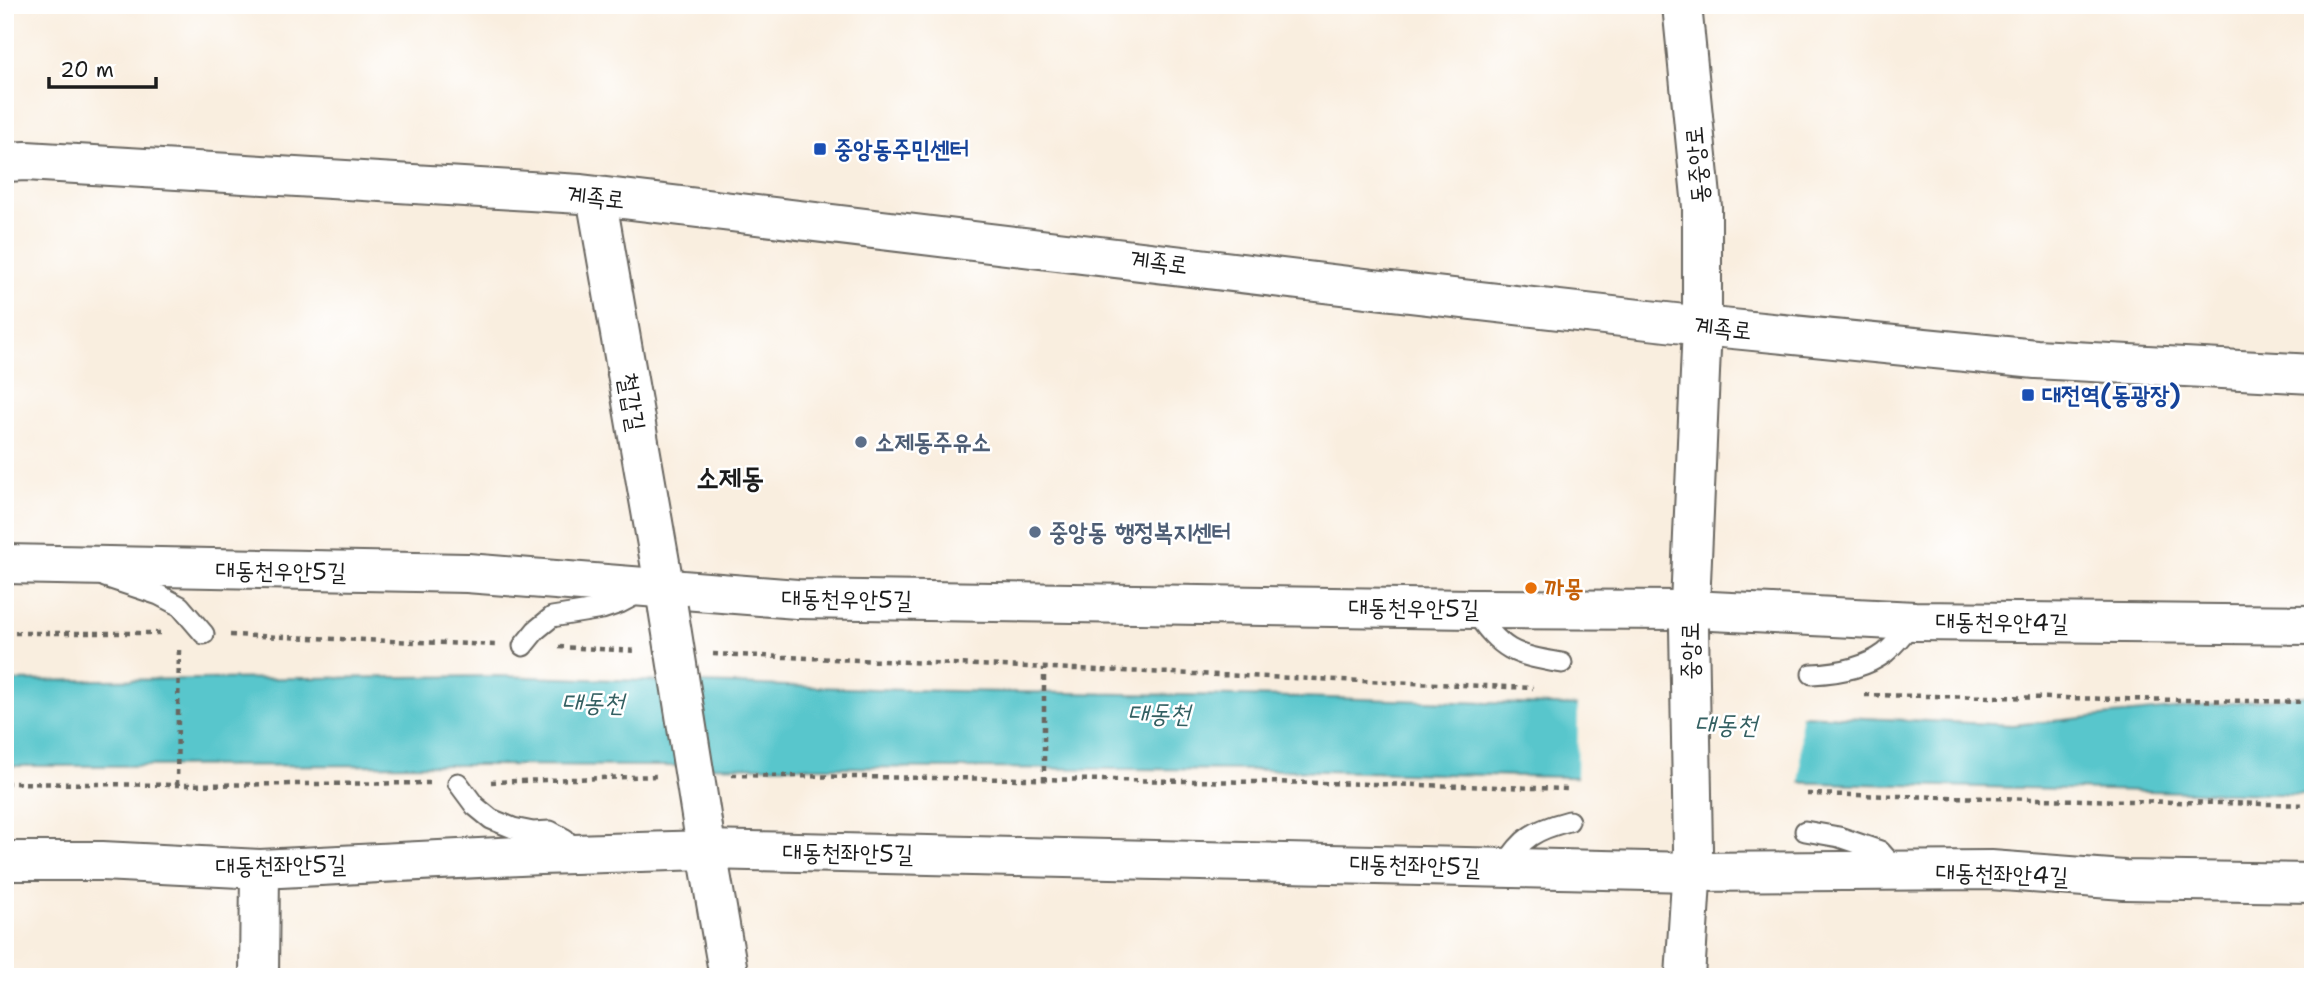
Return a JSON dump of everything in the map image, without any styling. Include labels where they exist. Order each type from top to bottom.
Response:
[{"type":"street","name":"동중앙로","points":[[1682,5],[1702,207],[1702,326]]},
{"type":"street","name":"계족로","points":[[5,162],[596,196],[1702,326],[2036,359],[2313,374]]},
{"type":"street","name":"철갑길","points":[[596,196],[660,595],[705,839]]},
{"type":"street","name":"중앙로","points":[[1685,977],[1692,861],[1690,619],[1702,326]]},
{"type":"street","name":"대동천우안5길","points":[[5,564],[467,573],[660,595],[1473,609],[1690,619]]},
{"type":"street","name":"대동천우안4길","points":[[1690,619],[2313,625]]},
{"type":"street","name":"대동천좌안5길","points":[[5,860],[102,861],[260,869],[575,854],[705,839],[1504,867],[1692,861]]},
{"type":"street","points":[[705,839],[729,977]]},
{"type":"street","name":"대동천좌안4길","points":[[1692,861],[1898,871],[1991,870],[2124,880],[2313,883]]},
{"type":"street","points":[[259,977],[260,869]]},
{"type":"lane","points":[[78,565],[123,584],[159,595],[180,606],[204,634]]},
{"type":"lane","points":[[523,646],[536,629],[552,617],[611,606],[635,596],[660,595]]},
{"type":"lane","points":[[1473,609],[1500,644],[1524,656],[1562,663]]},
{"type":"lane","points":[[1812,674],[1851,668],[1871,661],[1886,652],[1915,621]]},
{"type":"lane","points":[[458,783],[475,806],[491,819],[513,828],[533,832],[550,831],[565,839],[575,854]]},
{"type":"lane","points":[[1504,867],[1516,846],[1542,828],[1569,821]]},
{"type":"lane","points":[[1805,831],[1880,851],[1898,871]]},
{"type":"path","points":[[5,633],[204,634],[647,651]]},
{"type":"path","points":[[177,785],[179,652]]},
{"type":"path","points":[[701,653],[1542,689]]},
{"type":"path","points":[[1044,667],[1044,781]]},
{"type":"path","points":[[1862,695],[2313,702]]},
{"type":"path","points":[[725,774],[1044,781],[1348,782],[1567,789]]},
{"type":"path","points":[[5,783],[458,783],[658,776]]},
{"type":"path","points":[[1807,794],[2313,806]]},
{"type":"water","name":"대동천","points":[[499,676],[903,690],[1296,697],[1677,709],[2012,725],[2313,695],[2313,795],[1282,770],[484,765],[5,766],[5,681]]},
{"type":"pier","points":[[1578,702],[1801,711],[1800,786],[1577,781]]},
{"type":"place","name":"중앙동주민센터","points":[[820,149]]},
{"type":"place","name":"대전역(동광장)","points":[[2028,395]]},
{"type":"place","name":"소제동주유소","points":[[861,442]]},
{"type":"place","name":"중앙동 행정복지센터","points":[[1035,532]]},
{"type":"place","name":"까몽","points":[[1531,588]]},
{"type":"district","name":"소제동","points":[[730,477]]}]
